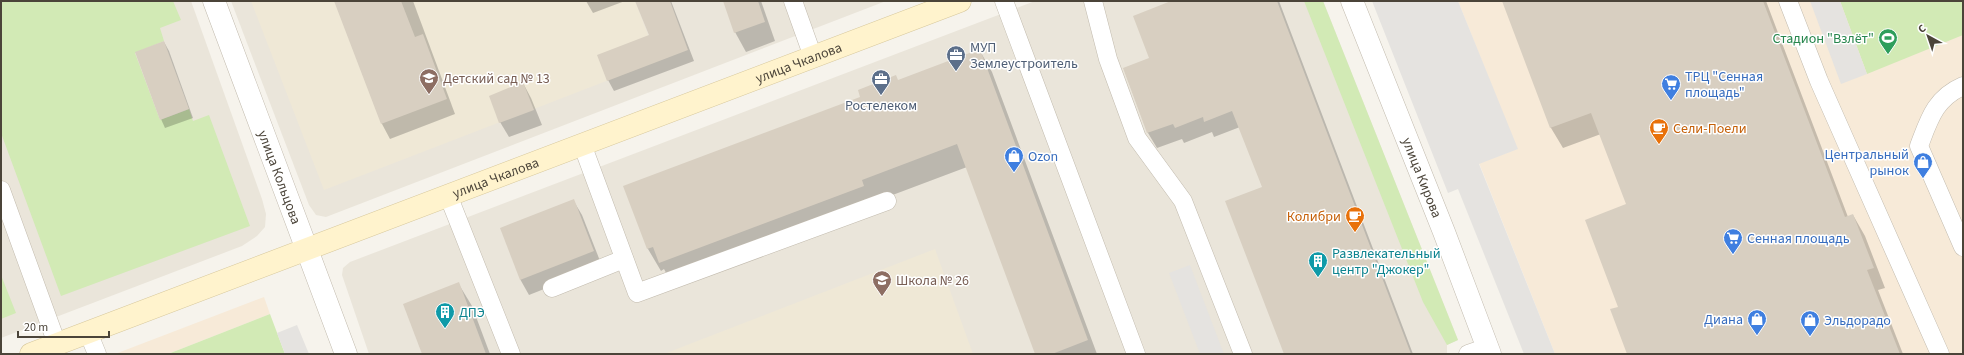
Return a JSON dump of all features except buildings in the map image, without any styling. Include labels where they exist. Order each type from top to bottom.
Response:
[{"type":"street","name":"улица Кольцова","points":[[214,1],[346,354]]},
{"type":"street","name":"улица Чкалова","points":[[30,354],[960,1]]},
{"type":"street","name":"улица Кирова","points":[[1352,1],[1444,232],[1482,352]]},
{"type":"lane","points":[[792,1],[813,57]]},
{"type":"lane","points":[[1004,1],[1136,354]]},
{"type":"lane","points":[[1093,1],[1108,60],[1137,138],[1183,201],[1243,354]]},
{"type":"lane","points":[[1788,1],[1819,81],[1940,354]]},
{"type":"lane","points":[[1963,86],[1950,92],[1932,111],[1919,146],[1963,247]]},
{"type":"lane","points":[[582,144],[637,293],[887,201]]},
{"type":"lane","points":[[1,190],[58,344]]},
{"type":"lane","points":[[448,196],[511,354]]},
{"type":"lane","points":[[552,288],[624,259]]},
{"type":"lane","points":[[88,332],[97,354]]},
{"type":"shaded area","points":[[1,1],[191,1],[262,199],[266,214],[265,227],[257,236],[242,246],[1,338]]},
{"type":"shaded area","name":"Детский сад № 13","points":[[231,1],[886,1],[326,217],[316,215],[309,205]]},
{"type":"shaded area","name":"Детский сад № 13","points":[[251,1],[635,1],[658,61],[324,190]]},
{"type":"shaded area","points":[[1035,1],[1323,1],[1458,340],[1447,345],[1447,354],[369,354],[342,275],[343,268],[350,262]]},
{"type":"shaded area","points":[[1372,1],[1458,1],[1518,149],[1479,164],[1555,354],[1524,354],[1458,189],[1448,193]]},
{"type":"shaded area","points":[[1458,1],[1963,1],[1963,354],[1555,354],[1479,163],[1517,149]]},
{"type":"shaded area","points":[[1810,1],[1840,1],[1867,74],[1841,84]]},
{"type":"shaded area","name":"Школа № 26","points":[[935,249],[973,354],[664,354],[687,345]]},
{"type":"shaded area","points":[[1190,265],[1224,354],[1200,354],[1169,273]]},
{"type":"shaded area","points":[[264,297],[270,314],[168,354],[115,354]]},
{"type":"shaded area","points":[[297,325],[309,354],[285,354],[277,333]]},
{"type":"green space","points":[[1,1],[173,1],[181,20],[160,28],[164,41],[135,53],[160,120],[189,109],[193,121],[209,115],[250,226],[61,296],[1,133]]},
{"type":"green space","points":[[1304,1],[1323,1],[1458,340],[1447,345],[1423,302]]},
{"type":"green space","name":"Стадион \"Взлёт\"","points":[[1840,1],[1963,1],[1963,35],[1867,74]]},
{"type":"green space","points":[[1,275],[16,313],[1,319]]},
{"type":"green space","points":[[270,314],[285,354],[168,354]]},
{"type":"place","name":"Стадион \"Взлёт\"","points":[[1888,55]]},
{"type":"place","name":"МУП Землеустроитель","points":[[956,72]]},
{"type":"place","name":"Детский сад № 13","points":[[429,95]]},
{"type":"place","name":"Ростелеком","points":[[881,96]]},
{"type":"place","name":"ТРЦ \"Сенная площадь\"","points":[[1671,101]]},
{"type":"place","name":"Сели-Поели","points":[[1659,145]]},
{"type":"place","name":"Ozon","points":[[1014,173]]},
{"type":"place","name":"Центральный рынок","points":[[1923,179]]},
{"type":"place","name":"Колибри","points":[[1355,233]]},
{"type":"place","name":"Сенная площадь","points":[[1733,255]]},
{"type":"place","name":"Развлекательный центр \"Джокер\"","points":[[1318,278]]},
{"type":"place","name":"Школа № 26","points":[[882,297]]},
{"type":"place","name":"ДПЭ","points":[[445,329]]},
{"type":"place","name":"Диана","points":[[1757,336]]},
{"type":"place","name":"Эльдорадо","points":[[1810,337]]}]
